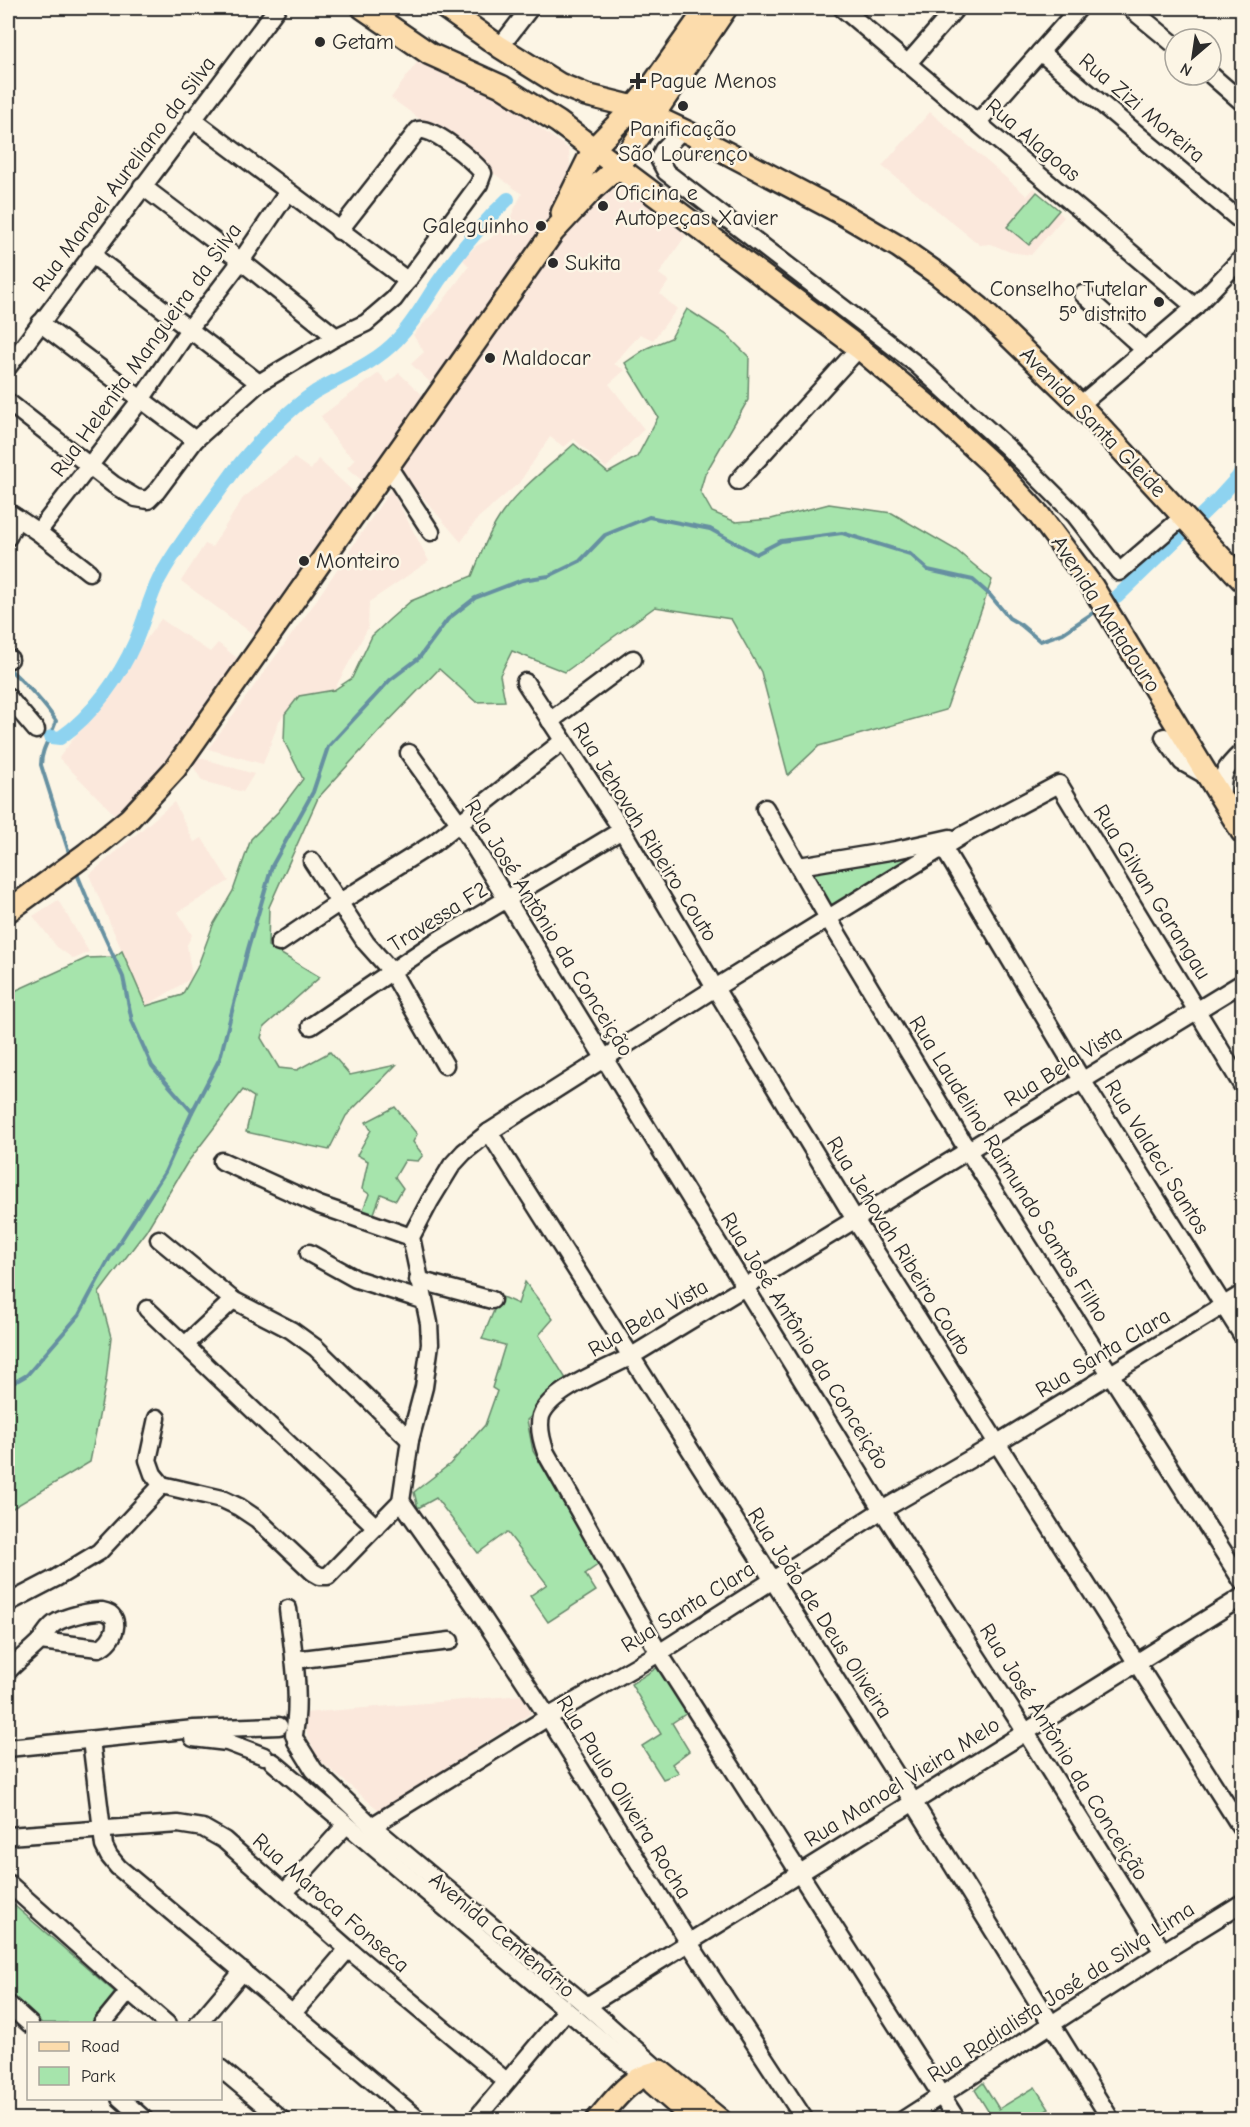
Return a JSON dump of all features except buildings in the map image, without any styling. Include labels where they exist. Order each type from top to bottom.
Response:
[{"type":"main road","name":"Avenida Matadouro","points":[[363,8],[430,54],[501,86],[521,98],[619,166],[859,348],[932,408],[993,464],[1039,515],[1092,586],[1242,832]]},
{"type":"main road","name":"Avenida Santa Gleide","points":[[445,8],[500,47],[559,84],[573,91],[643,111],[682,130],[841,213],[899,247],[939,275],[980,308],[1080,405],[1242,580]]},
{"type":"main road","points":[[8,911],[86,854],[129,819],[175,769],[553,232],[594,188],[619,166],[643,111],[669,63],[707,8]]},
{"type":"main road","points":[[553,232],[594,148],[643,111],[726,8]]},
{"type":"main road","points":[[597,2120],[631,2082],[657,2077]]},
{"type":"main road","points":[[610,2120],[639,2090],[657,2077]]},
{"type":"main road","name":"Avenida Centenário","points":[[657,2077],[695,2120]]},
{"type":"main road","name":"Avenida Centenário","points":[[657,2077],[720,2120]]},
{"type":"street","name":"Rua Manoel Aureliano da Silva","points":[[8,367],[277,8]]},
{"type":"street","points":[[500,47],[530,8]]},
{"type":"street","name":"Rua Alagoas","points":[[842,8],[909,62],[1195,307]]},
{"type":"street","points":[[909,62],[956,8]]},
{"type":"street","points":[[978,122],[1079,8]]},
{"type":"street","points":[[1130,8],[1163,35]]},
{"type":"street","name":"Rua Zizi Moreira","points":[[1040,52],[1242,222]]},
{"type":"street","points":[[1223,85],[1242,102]]},
{"type":"street","points":[[192,119],[408,281]]},
{"type":"street","points":[[8,402],[126,493],[141,500],[148,500],[195,440],[259,383],[336,337],[366,322],[394,299],[483,176],[479,168],[435,133],[422,129],[416,132],[339,231]]},
{"type":"street","points":[[682,130],[663,150],[659,159],[666,172],[916,364],[1007,447],[1075,514],[1119,572],[1185,517]]},
{"type":"street","points":[[142,186],[336,337]]},
{"type":"street","name":"Rua Helenita Mangueira da Silva","points":[[38,532],[142,398],[288,192]]},
{"type":"street","points":[[91,254],[259,383]]},
{"type":"street","points":[[1080,405],[1195,307],[1242,258]]},
{"type":"street","points":[[1083,294],[1145,350]]},
{"type":"street","points":[[40,323],[195,440]]},
{"type":"street","points":[[738,481],[859,348]]},
{"type":"street","points":[[388,466],[431,532]]},
{"type":"street","points":[[8,537],[12,515],[38,532],[89,572]]},
{"type":"street","points":[[550,721],[633,659]]},
{"type":"street","name":"Rua Jehovah Ribeiro Couto","points":[[525,682],[622,830],[856,1221],[1242,1829]]},
{"type":"street","points":[[8,697],[36,730]]},
{"type":"street","points":[[1164,737],[1182,762],[1207,776]]},
{"type":"street","points":[[279,943],[460,825],[563,741]]},
{"type":"street","points":[[1222,797],[1221,779],[1228,765],[1242,752]]},
{"type":"street","name":"Rua José Antônio da Conceição","points":[[409,753],[460,825],[882,1510],[1025,1731],[1163,1952]]},
{"type":"street","name":"Rua Gilvan Garangau","points":[[963,835],[1059,784],[1242,1085]]},
{"type":"street","name":"Rua Laudelino Raimundo Santos Filho","points":[[765,808],[828,918],[968,1151],[1242,1581]]},
{"type":"street","name":"Travessa F2","points":[[311,1026],[461,926],[622,830]]},
{"type":"street","points":[[157,1418],[148,1460],[153,1474],[162,1485],[222,1499],[239,1507],[257,1519],[313,1572],[320,1576],[328,1576],[401,1501],[410,1440],[424,1387],[430,1344],[429,1323],[422,1300],[411,1237],[452,1165],[489,1132],[715,988],[963,835]]},
{"type":"street","points":[[800,866],[896,850],[963,835]]},
{"type":"street","name":"Rua Valdeci Santos","points":[[943,847],[1082,1080],[1242,1335]]},
{"type":"street","points":[[312,861],[366,943],[392,972],[445,1065]]},
{"type":"street","name":"Rua Bela Vista","points":[[660,1653],[546,1453],[541,1436],[542,1415],[553,1400],[564,1391],[630,1357],[856,1221],[1242,983]]},
{"type":"street","name":"Rua João de Deus Oliveira","points":[[489,1132],[914,1803],[1111,2120]]},
{"type":"street","points":[[222,1161],[319,1205],[411,1237]]},
{"type":"street","points":[[159,1239],[233,1300],[291,1330],[310,1343],[410,1440]]},
{"type":"street","points":[[309,1253],[356,1279],[422,1300]]},
{"type":"street","points":[[418,1280],[492,1300]]},
{"type":"street","name":"Rua Santa Clara","points":[[372,1826],[548,1717],[660,1653],[882,1510],[996,1444],[1242,1294]]},
{"type":"street","points":[[186,1344],[233,1300]]},
{"type":"street","points":[[147,1309],[376,1527]]},
{"type":"street","points":[[8,1602],[56,1578],[99,1552],[162,1485]]},
{"type":"street","name":"Rua Paulo Oliveira Rocha","points":[[401,1501],[477,1609],[548,1717],[689,1943],[805,2120]]},
{"type":"street","name":"Rua Manoel Vieira Melo","points":[[587,2006],[1242,1597]]},
{"type":"street","points":[[288,1609],[297,1703],[290,1734],[296,1747],[291,1757],[285,1761],[269,1759],[260,1745],[264,1733],[273,1727],[290,1734]]},
{"type":"street","points":[[8,1671],[40,1641]]},
{"type":"street","points":[[294,1660],[450,1641]]},
{"type":"street","points":[[660,1653],[957,2120]]},
{"type":"street","points":[[8,1748],[194,1729],[290,1734]]},
{"type":"street","name":"Avenida Centenário","points":[[290,1734],[314,1770],[372,1826],[587,2006],[657,2077]]},
{"type":"street","name":"Avenida Centenário","points":[[147,1735],[216,1740],[242,1746],[269,1759],[566,2011],[657,2077]]},
{"type":"street","points":[[91,1740],[104,1846],[118,1867],[419,2120]]},
{"type":"street","name":"Rua Maroca Fonseca","points":[[8,1836],[102,1831],[165,1824],[192,1825],[203,1828],[224,1840],[348,1949],[506,2081]]},
{"type":"street","points":[[285,1892],[346,1825]]},
{"type":"street","points":[[8,1883],[165,2022]]},
{"type":"street","name":"Rua Radialista José da Silva Lima","points":[[903,2120],[1242,1903]]},
{"type":"street","points":[[293,2013],[348,1949]]},
{"type":"street","points":[[200,2022],[243,1971]]},
{"type":"street","points":[[104,2022],[129,1992]]},
{"type":"street","points":[[8,2004],[28,2022]]},
{"type":"street","points":[[475,2120],[566,2011]]},
{"type":"street","points":[[222,2070],[282,2120]]},
{"type":"street","points":[[122,2100],[145,2120]]},
{"type":"shaded area","points":[[418,61],[500,99],[569,149],[571,178],[550,230],[437,389],[411,364],[424,352],[413,335],[438,308],[469,266],[462,259],[476,246],[490,239],[509,220],[522,194],[391,98]]},
{"type":"shaded area","points":[[930,112],[1027,196],[1034,188],[1064,217],[1031,255],[1010,252],[991,244],[980,245],[882,166]]},
{"type":"shaded area","points":[[615,179],[686,235],[659,274],[669,281],[660,294],[677,309],[653,340],[640,334],[614,364],[625,370],[609,384],[644,429],[606,468],[574,439],[564,447],[550,437],[519,483],[478,518],[461,542],[399,470],[571,226]]},
{"type":"shaded area","points":[[379,373],[388,383],[399,373],[428,400],[365,483],[347,468],[355,459],[331,434],[321,416]]},
{"type":"shaded area","points":[[294,458],[311,470],[318,459],[357,495],[257,637],[181,581],[205,544],[212,547],[243,498]]},
{"type":"shaded area","points":[[391,489],[429,561],[369,602],[368,628],[334,690],[299,696],[279,721],[263,764],[208,749],[311,608]]},
{"type":"shaded area","points":[[161,619],[210,652],[218,643],[242,662],[178,755],[116,816],[59,758]]},
{"type":"shaded area","points":[[198,757],[254,774],[243,792],[202,781],[193,766]]},
{"type":"shaded area","points":[[174,802],[194,842],[202,838],[229,881],[178,912],[192,935],[187,945],[192,978],[146,1006],[89,875]]},
{"type":"shaded area","points":[[58,900],[89,952],[74,959],[57,947],[33,916]]},
{"type":"shaded area","points":[[522,1695],[531,1713],[380,1811],[318,1759],[307,1735],[304,1713]]},
{"type":"green space","points":[[1037,192],[1059,210],[1029,245],[1007,227]]},
{"type":"green space","points":[[687,309],[727,335],[749,357],[748,400],[705,474],[700,491],[712,512],[736,522],[771,519],[829,504],[892,513],[956,550],[992,580],[946,710],[819,746],[788,775],[761,672],[731,619],[655,607],[565,672],[512,651],[500,675],[505,701],[476,702],[439,669],[318,798],[269,907],[268,946],[320,977],[264,1027],[261,1038],[279,1068],[297,1070],[330,1052],[350,1075],[396,1065],[346,1116],[329,1150],[246,1132],[254,1097],[243,1090],[187,1163],[146,1231],[99,1293],[111,1337],[106,1381],[90,1462],[8,1511],[8,994],[87,958],[114,957],[122,951],[146,1006],[182,995],[197,968],[213,925],[233,891],[251,839],[278,812],[303,779],[284,741],[285,714],[299,696],[334,690],[352,678],[372,636],[411,601],[472,576],[489,535],[503,512],[527,485],[574,444],[608,473],[637,457],[658,417],[625,363],[647,348],[671,338]]},
{"type":"green space","points":[[917,852],[833,909],[812,873]]},
{"type":"green space","points":[[395,1107],[417,1134],[413,1142],[423,1155],[418,1161],[405,1160],[395,1177],[403,1188],[396,1200],[381,1194],[372,1219],[361,1215],[369,1194],[362,1189],[368,1161],[357,1155],[371,1130],[366,1122]]},
{"type":"green space","points":[[525,1282],[553,1319],[539,1335],[568,1382],[527,1420],[533,1451],[599,1564],[585,1574],[596,1591],[548,1622],[530,1596],[547,1584],[507,1532],[478,1553],[436,1498],[418,1508],[414,1492],[450,1464],[485,1425],[497,1391],[492,1388],[505,1345],[482,1339],[500,1296],[518,1304]]},
{"type":"green space","points":[[658,1667],[687,1713],[672,1723],[689,1751],[672,1764],[679,1773],[663,1779],[642,1746],[661,1734],[631,1684]]},
{"type":"green space","points":[[8,1900],[118,1995],[95,2022],[41,2022],[8,1992]]},
{"type":"green space","points":[[983,2083],[999,2109],[1035,2087],[1049,2109],[1032,2119],[993,2119],[975,2090]]},
{"type":"waterway","points":[[51,737],[60,738],[72,729],[94,707],[113,682],[135,642],[155,587],[167,565],[242,461],[272,428],[305,399],[368,363],[396,341],[462,249],[508,199]]},
{"type":"waterway","points":[[1117,597],[1217,500],[1238,477],[1242,469]]},
{"type":"waterway","points":[[8,1386],[27,1375],[79,1315],[109,1259],[165,1172],[220,1058],[272,866],[313,792],[328,747],[390,680],[419,658],[448,619],[475,598],[522,580],[549,576],[580,561],[605,535],[649,517],[710,529],[756,554],[781,541],[842,533],[910,554],[928,570],[973,580],[990,595],[1009,618],[1040,641],[1063,633],[1099,609]]},
{"type":"waterway","points":[[8,668],[34,693],[56,721],[44,748],[41,765],[70,856]]},
{"type":"waterway","points":[[75,869],[123,977],[132,1021],[152,1066],[192,1112]]},
{"type":"place","name":"Getam","points":[[320,42]]},
{"type":"place","name":"Pague Menos","points":[[638,81]]},
{"type":"place","name":"Panificação São Lourenço","points":[[683,106]]},
{"type":"place","name":"Oficina e Autopeças Xavier","points":[[603,206]]},
{"type":"place","name":"Galeguinho","points":[[541,226]]},
{"type":"place","name":"Sukita","points":[[553,263]]},
{"type":"place","name":"Conselho Tutelar 5º distrito","points":[[1159,302]]},
{"type":"place","name":"Maldocar","points":[[490,358]]},
{"type":"place","name":"Monteiro","points":[[304,561]]}]
